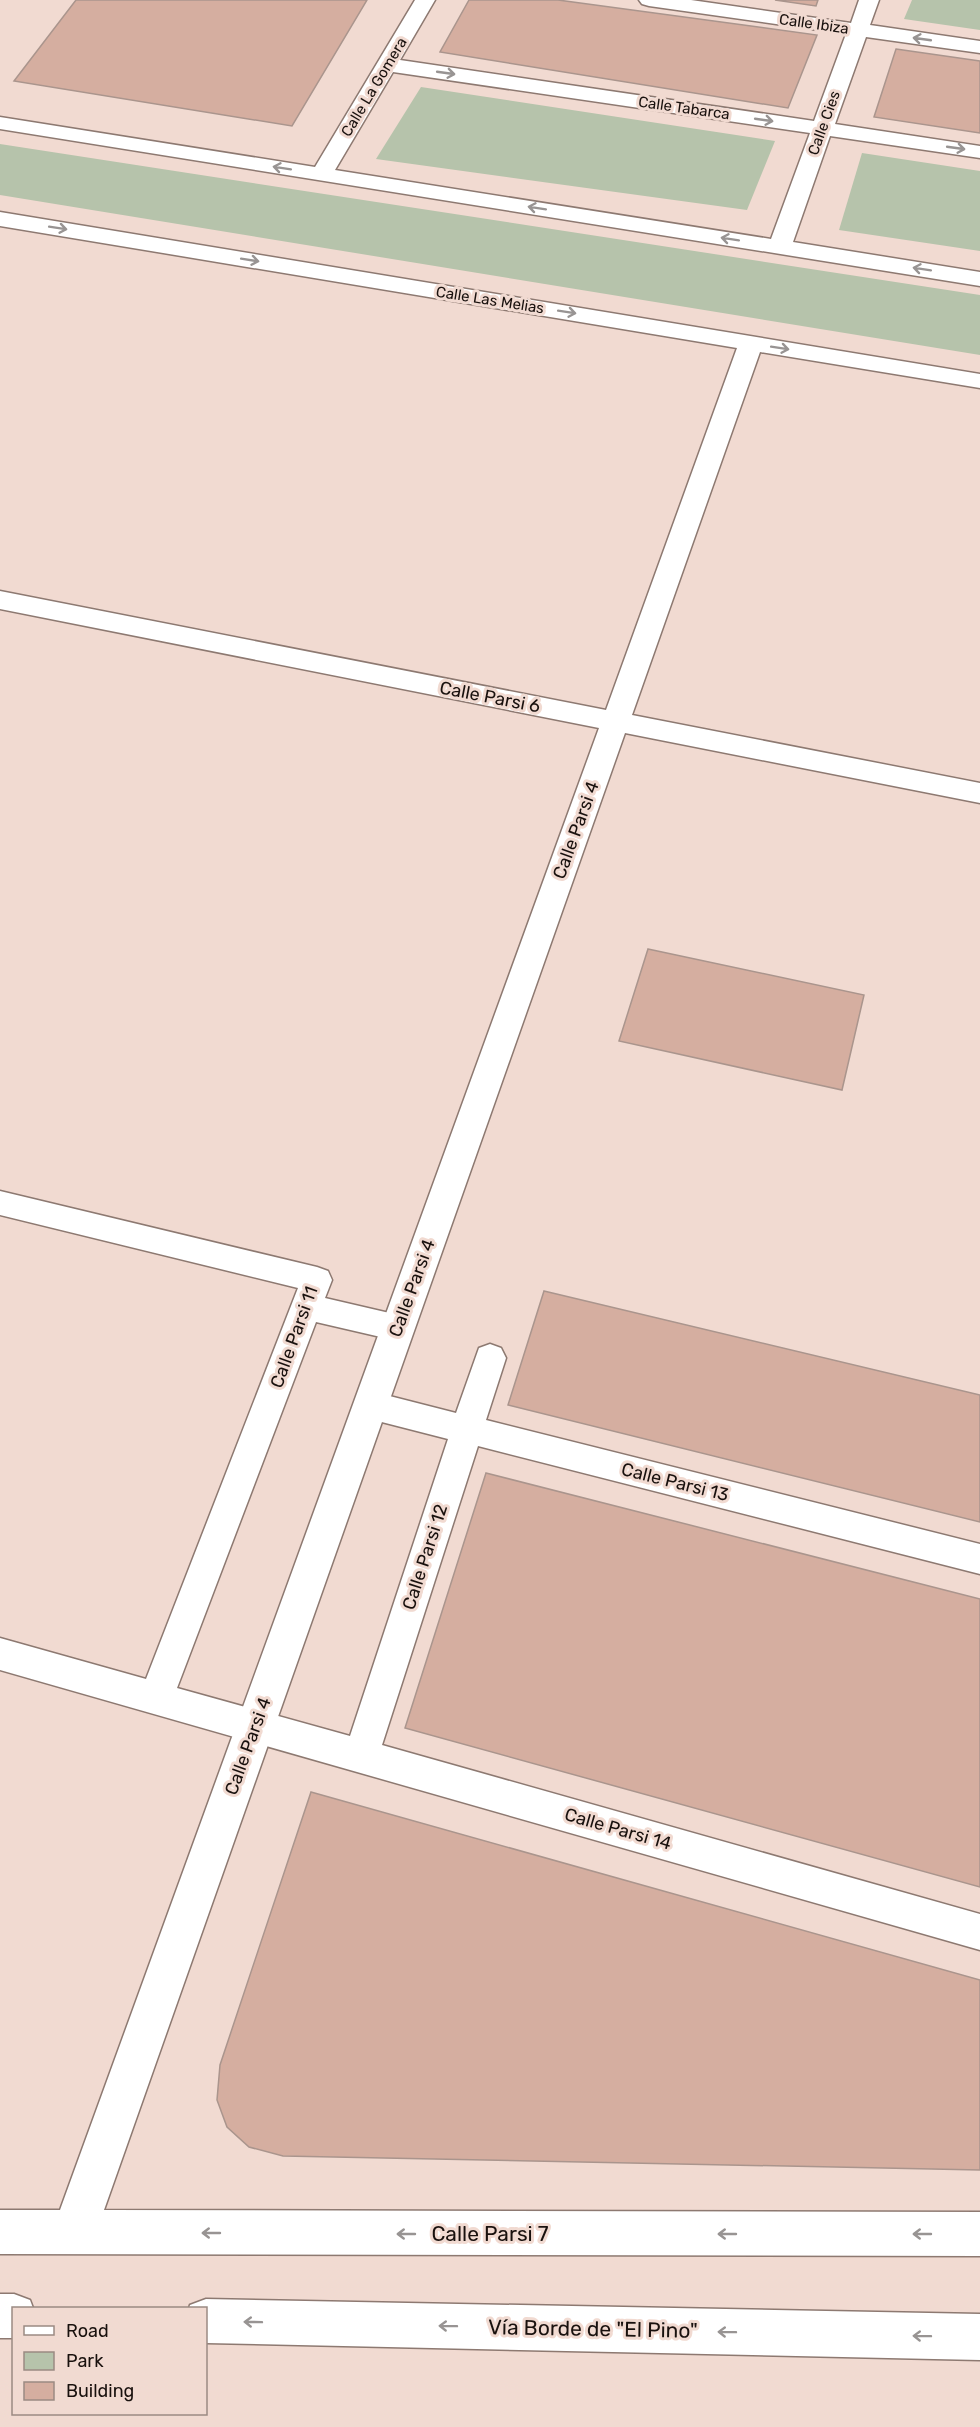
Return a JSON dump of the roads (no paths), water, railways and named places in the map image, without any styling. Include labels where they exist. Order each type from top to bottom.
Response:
[{"type":"street","name":"Calle La Gomera","points":[[322,174],[425,0]]},
{"type":"street","name":"Calle Ibiza","points":[[649,0],[980,47]]},
{"type":"street","name":"Calle Cies","points":[[780,246],[869,0]]},
{"type":"street","name":"Calle Tabarca","points":[[388,65],[980,152]]},
{"type":"street","points":[[0,123],[980,279]]},
{"type":"street","name":"Calle Las Melias","points":[[0,219],[980,381]]},
{"type":"street","name":"Calle Parsi 4","points":[[74,2233],[751,343]]},
{"type":"street","name":"Calle Parsi 6","points":[[0,600],[980,793]]},
{"type":"street","name":"Calle Parsi 7","points":[[0,2232],[980,2234]]},
{"type":"street","name":"Vía Borde de \"El Pino\"","points":[[207,2320],[980,2337]]},
{"type":"lane","name":"Calle Parsi 11","points":[[0,1203],[317,1280],[156,1698]]},
{"type":"lane","points":[[307,1307],[398,1328]]},
{"type":"lane","name":"Calle Parsi 12","points":[[361,1757],[490,1358]]},
{"type":"lane","name":"Calle Parsi 13","points":[[370,1405],[980,1558]]},
{"type":"lane","points":[[0,1654],[255,1727]]},
{"type":"lane","name":"Calle Parsi 14","points":[[255,1727],[980,1932]]}]
